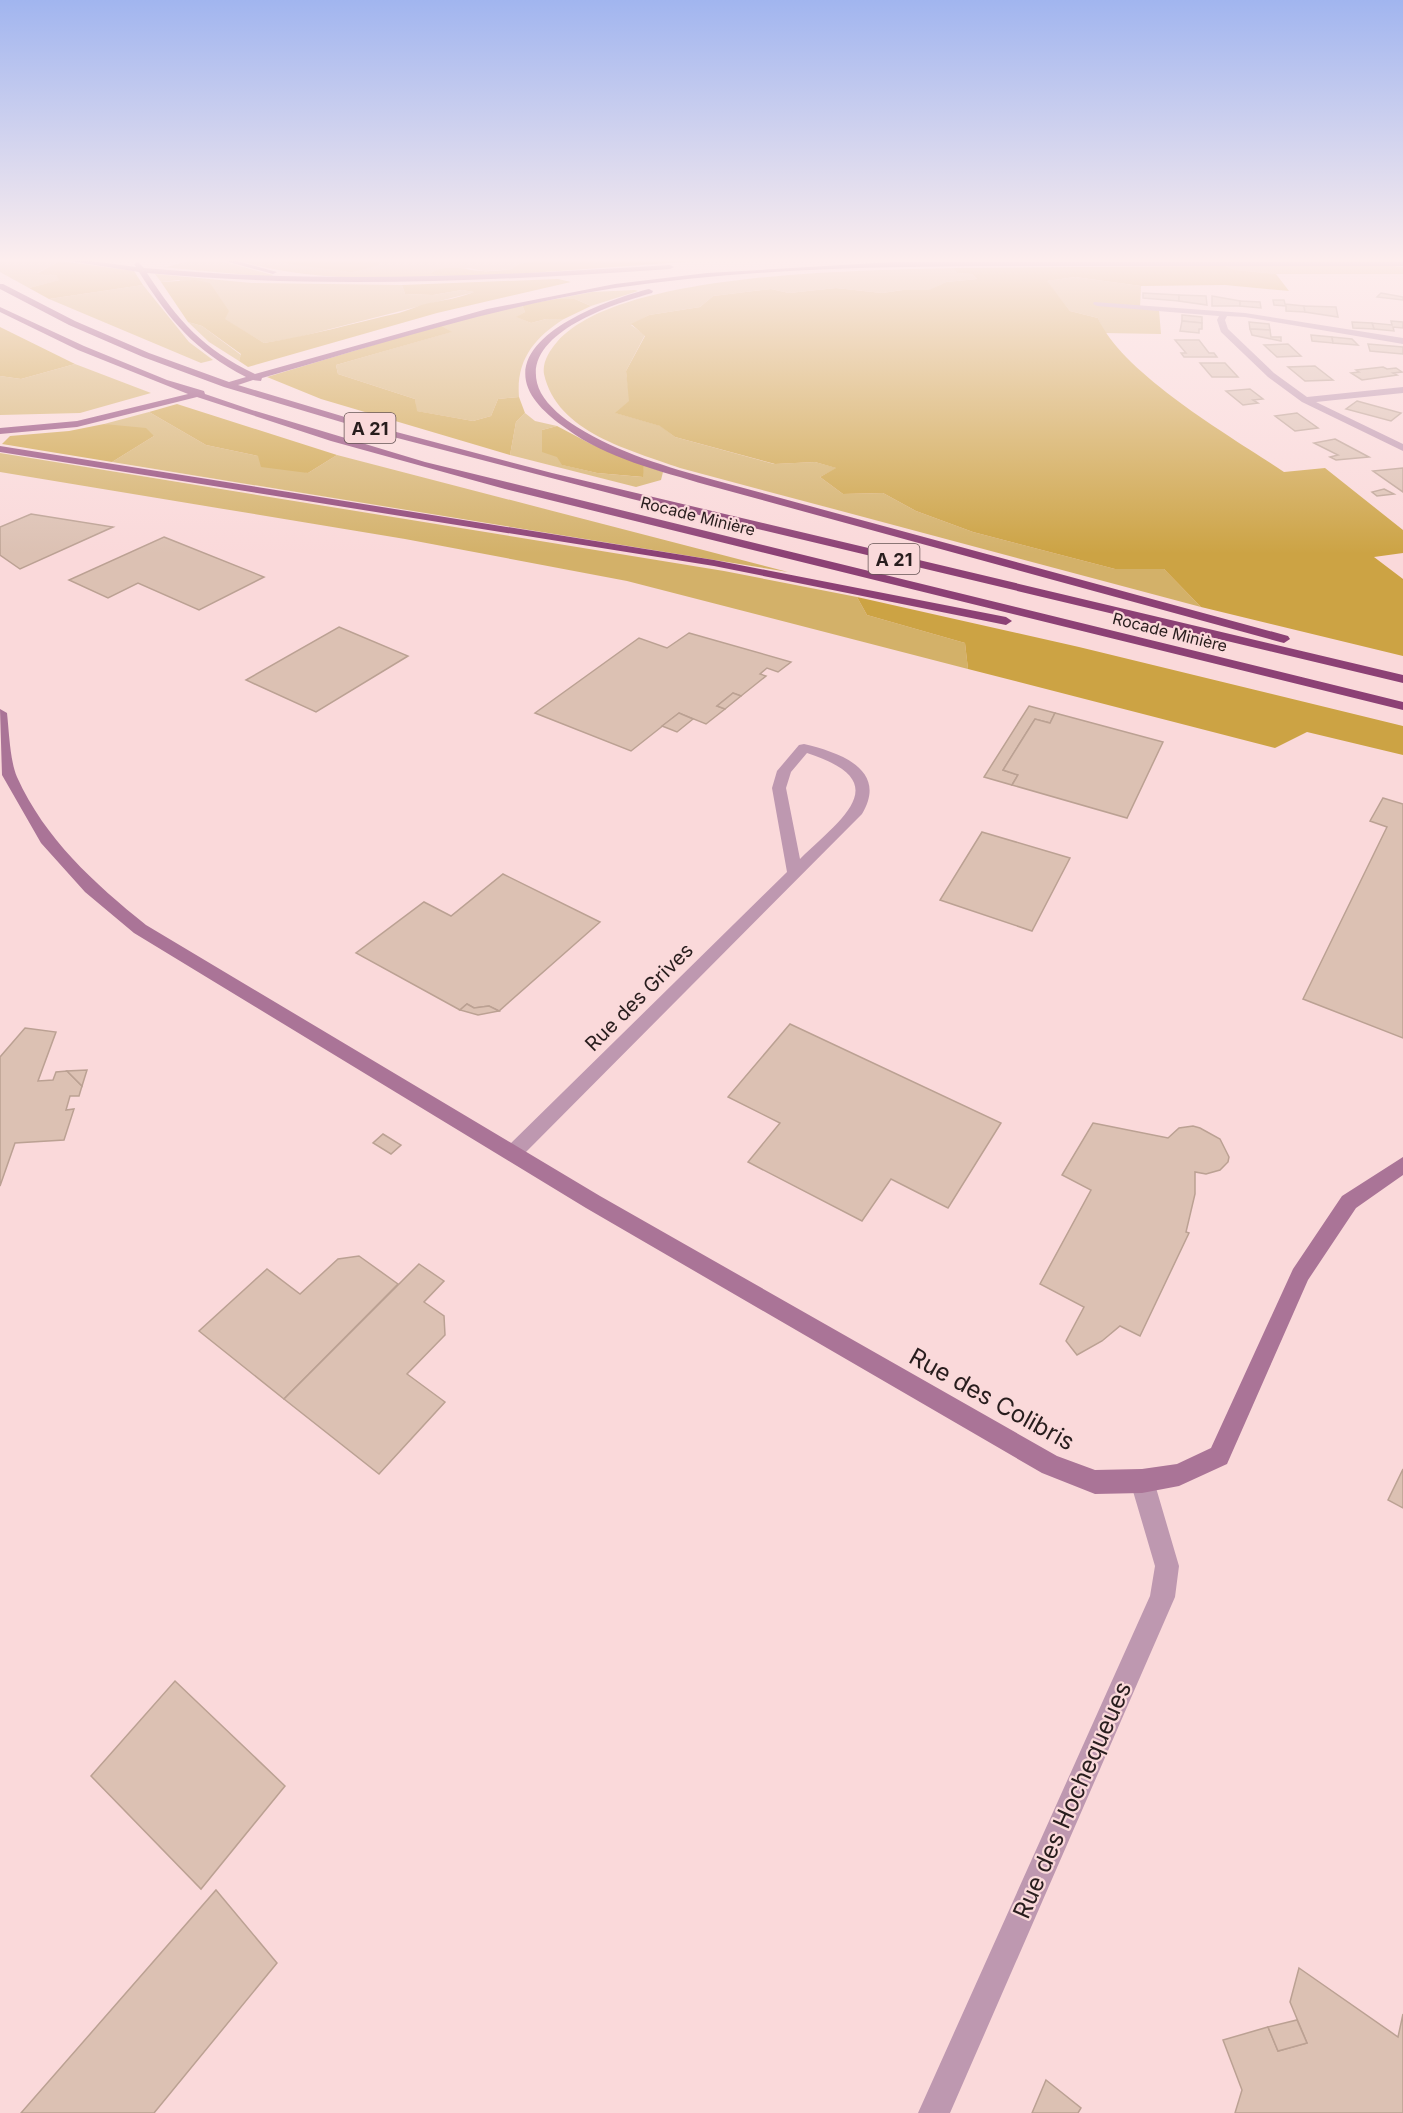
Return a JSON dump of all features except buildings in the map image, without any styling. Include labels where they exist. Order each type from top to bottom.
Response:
[{"type":"highway","name":"Rocade Minière","points":[[102,357],[160,380],[342,440],[579,504],[1403,706]]},
{"type":"highway","name":"Rocade Minière","points":[[154,357],[241,389],[372,429],[552,476],[1403,679]]},
{"type":"highway","points":[[217,357],[272,386]]},
{"type":"highway","points":[[8,420],[74,417],[128,410],[301,357]]},
{"type":"highway","points":[[0,431],[67,427],[326,357]]},
{"type":"highway","points":[[535,357],[531,365],[531,378],[537,395],[550,412],[571,428],[598,442],[647,462],[890,532],[1306,645],[1346,666]]},
{"type":"highway","points":[[281,390],[300,400],[297,406]]},
{"type":"highway","points":[[0,449],[714,563],[1060,633],[1120,637]]},
{"type":"street","points":[[1252,357],[1271,375],[1305,400],[1403,448]]},
{"type":"street","points":[[1305,400],[1403,390]]},
{"type":"street","name":"Rue des Colibris","points":[[0,713],[9,775],[50,843],[91,888],[140,929],[603,1208],[1050,1465],[1095,1482],[1142,1481],[1179,1475],[1219,1456],[1300,1275],[1349,1202],[1403,1165]]},
{"type":"street","name":"Rue des Grives","points":[[513,1153],[857,811],[864,798],[863,788],[851,765],[804,748],[784,771],[779,788],[794,872]]},
{"type":"street","name":"Rue des Hochequeues","points":[[934,2113],[1162,1597],[1167,1566],[1142,1481]]},
{"type":"shaded area","points":[[0,357],[60,357],[75,364],[21,379],[0,376]]},
{"type":"shaded area","points":[[186,357],[208,357],[213,360],[201,363]]},
{"type":"shaded area","points":[[240,357],[284,357],[248,367],[239,361]]},
{"type":"shaded area","points":[[335,357],[366,357],[336,365],[338,374],[415,399],[417,411],[473,421],[491,416],[498,399],[519,397],[525,413],[516,422],[510,455],[321,399],[267,377]]},
{"type":"shaded area","points":[[365,357],[526,357],[521,372],[519,397],[498,399],[491,416],[473,421],[416,411],[415,399],[338,374],[336,365]]},
{"type":"shaded area","points":[[547,357],[634,357],[626,371],[630,401],[616,413],[661,426],[675,437],[774,464],[815,462],[837,468],[820,477],[843,494],[883,493],[916,511],[973,532],[1115,569],[1164,569],[1201,607],[680,468],[640,454],[598,436],[580,425],[564,411],[552,394],[544,374]]},
{"type":"shaded area","points":[[634,357],[1126,357],[1180,403],[1284,472],[1325,468],[1403,530],[1403,553],[1374,557],[1403,579],[1403,656],[1201,607],[1164,569],[1115,569],[973,532],[916,511],[883,493],[843,494],[820,477],[836,468],[815,462],[775,464],[675,437],[660,426],[615,413],[629,401],[626,371]]},
{"type":"shaded area","points":[[75,364],[151,393],[80,413],[0,415],[0,376],[21,379]]},
{"type":"shaded area","points":[[177,404],[337,455],[308,473],[261,467],[258,456],[206,445],[149,412]]},
{"type":"shaded area","points":[[149,412],[206,445],[258,456],[308,473],[337,455],[788,572],[112,462],[154,436],[104,424]]},
{"type":"shaded area","points":[[525,413],[535,421],[557,426],[542,430],[563,465],[597,473],[642,477],[644,465],[663,472],[661,480],[636,487],[510,455],[516,422]]},
{"type":"shaded area","points":[[104,424],[146,428],[154,436],[112,462],[2,444],[10,436],[69,431]]},
{"type":"shaded area","points":[[557,426],[591,444],[644,465],[643,477],[597,473],[562,465],[557,457],[542,452],[542,430]]},
{"type":"shaded area","points":[[0,453],[724,571],[857,597],[867,615],[965,643],[968,669],[627,581],[405,539],[0,472]]},
{"type":"shaded area","points":[[857,597],[1079,647],[1403,726],[1403,755],[1307,732],[1275,748],[968,669],[965,643],[867,615]]}]
